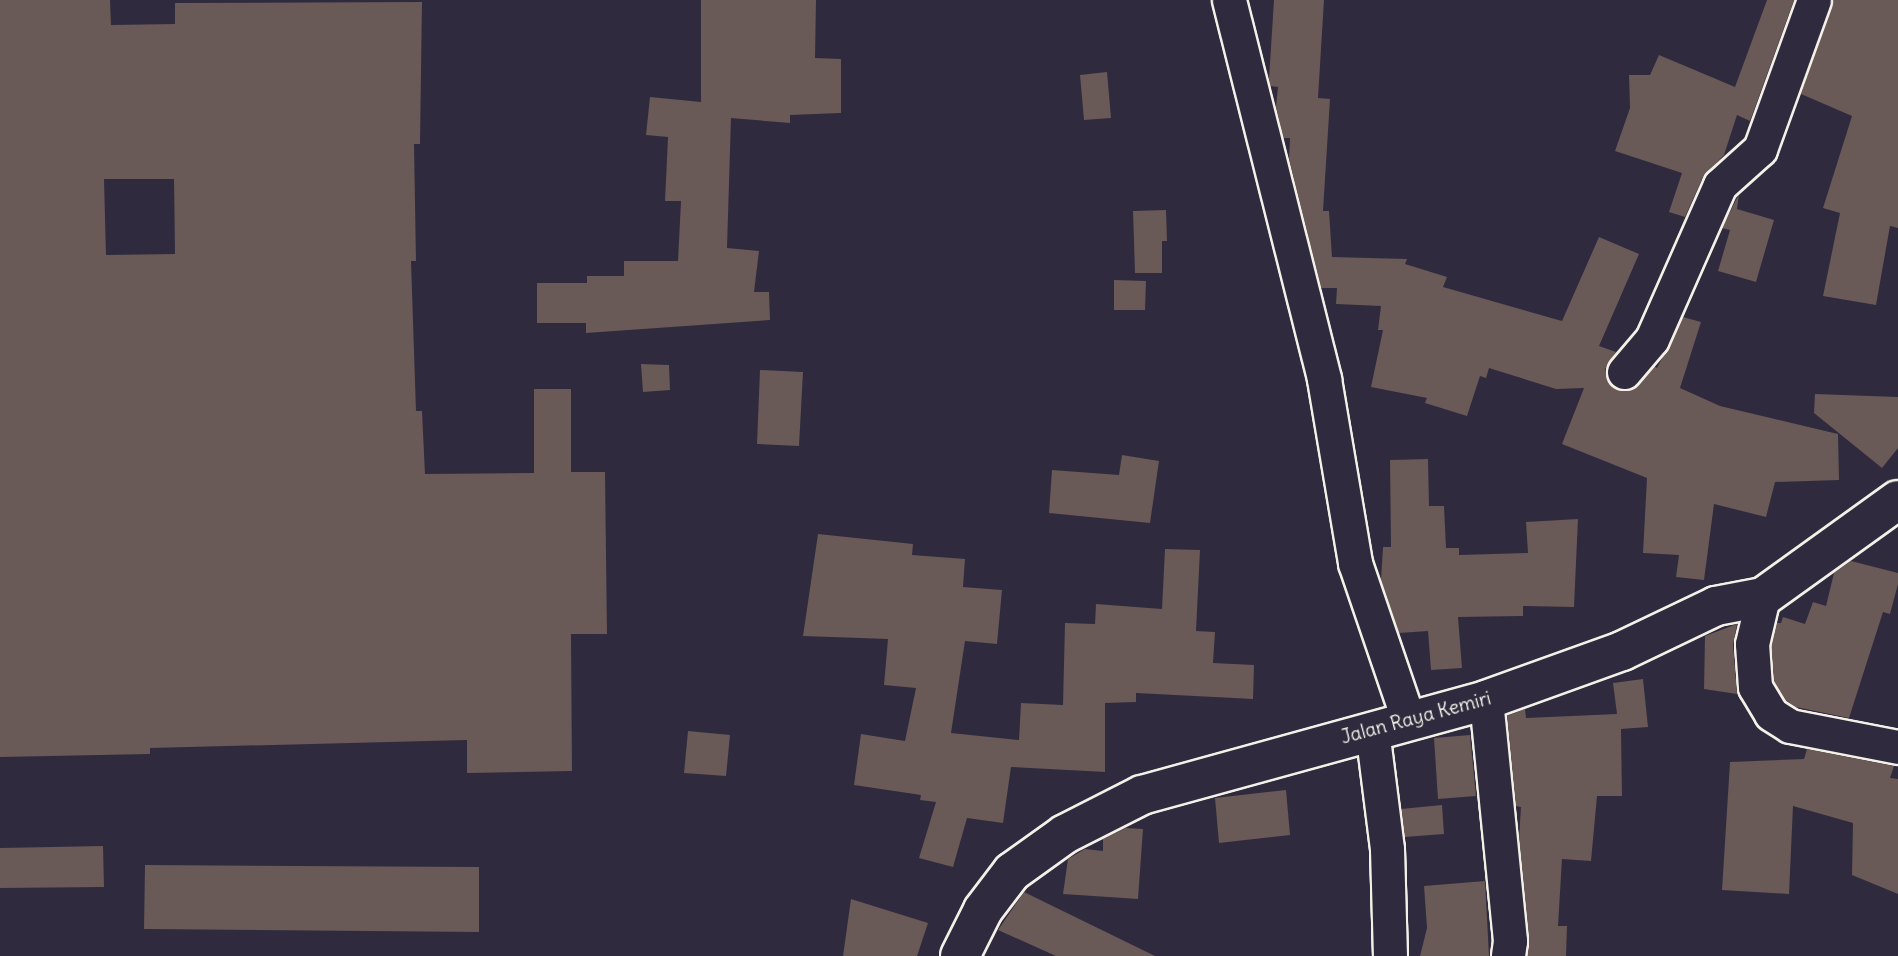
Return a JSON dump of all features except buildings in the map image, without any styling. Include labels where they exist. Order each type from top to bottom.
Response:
[{"type":"street","points":[[1229,0],[1324,379],[1355,563],[1409,722]]},
{"type":"street","points":[[1624,372],[1652,339],[1720,185],[1760,149],[1814,0]]},
{"type":"street","name":"Jalan Raya Kemiri","points":[[960,956],[983,910],[1012,872],[1065,834],[1142,795],[1486,701],[1622,651],[1716,606],[1763,597],[1898,500]]},
{"type":"street","points":[[1763,597],[1752,644],[1755,687],[1771,713],[1790,726],[1898,747]]},
{"type":"street","points":[[1486,701],[1508,928],[1508,956]]},
{"type":"street","points":[[1372,730],[1387,849],[1391,956]]}]
